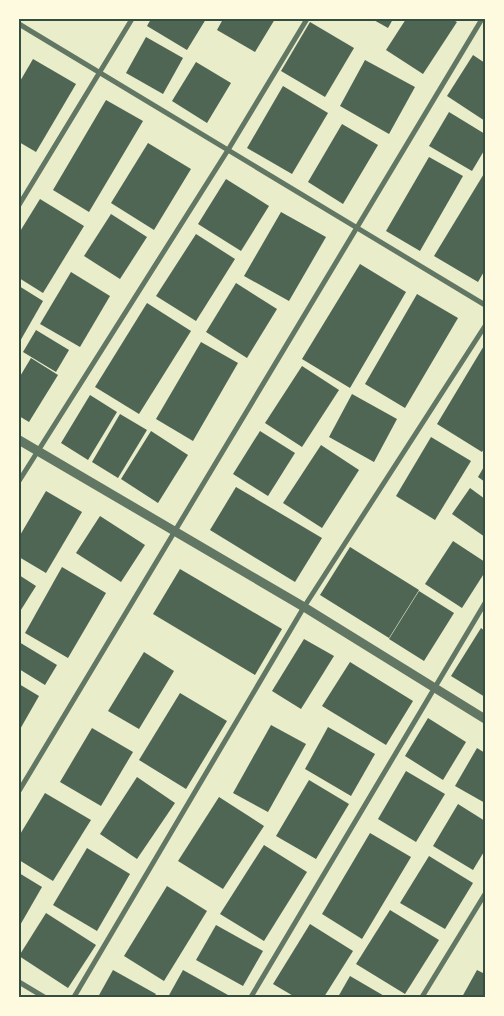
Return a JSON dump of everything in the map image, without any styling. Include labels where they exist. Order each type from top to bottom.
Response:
[{"type":"street","points":[[19,205],[132,19]]},
{"type":"street","points":[[19,481],[228,150],[307,19]]},
{"type":"street","points":[[19,792],[173,531],[482,19]]},
{"type":"street","points":[[19,24],[485,305]]},
{"type":"street","points":[[74,997],[304,608],[485,326]]},
{"type":"street","points":[[19,440],[304,608],[485,719]]},
{"type":"street","points":[[252,997],[485,602]]},
{"type":"street","points":[[422,997],[485,894]]},
{"type":"street","points":[[19,982],[44,997]]},
{"type":"building","points":[[151,19],[206,19],[187,50],[147,26]]},
{"type":"building","points":[[223,19],[275,19],[255,52],[217,30]]},
{"type":"building","points":[[372,19],[393,19],[388,28]]},
{"type":"building","points":[[406,19],[451,19],[457,22],[423,74],[386,50]]},
{"type":"building","points":[[310,22],[354,48],[325,97],[281,71]]},
{"type":"building","points":[[146,37],[183,58],[163,94],[126,73]]},
{"type":"building","points":[[473,55],[485,63],[485,121],[447,96]]},
{"type":"building","points":[[33,59],[76,84],[36,152],[19,142],[19,83]]},
{"type":"building","points":[[365,60],[415,87],[389,134],[340,106]]},
{"type":"building","points":[[196,62],[231,83],[207,123],[172,101]]},
{"type":"building","points":[[283,86],[328,113],[292,174],[247,148]]},
{"type":"building","points":[[106,100],[143,121],[89,212],[53,190]]},
{"type":"building","points":[[449,112],[485,134],[485,149],[472,171],[429,146]]},
{"type":"building","points":[[342,124],[378,145],[343,204],[308,182]]},
{"type":"building","points":[[148,143],[191,169],[154,230],[111,203]]},
{"type":"building","points":[[429,157],[463,176],[420,251],[386,231]]},
{"type":"building","points":[[485,172],[485,270],[478,282],[434,256]]},
{"type":"building","points":[[226,179],[269,206],[241,251],[198,224]]},
{"type":"building","points":[[40,199],[84,226],[43,293],[19,278],[19,233]]},
{"type":"building","points":[[281,212],[326,237],[289,301],[244,276]]},
{"type":"building","points":[[111,214],[147,237],[120,279],[84,256]]},
{"type":"building","points":[[196,234],[235,259],[196,321],[156,296]]},
{"type":"building","points":[[360,264],[406,292],[350,388],[302,359]]},
{"type":"building","points":[[71,272],[110,296],[80,347],[40,324]]},
{"type":"building","points":[[236,283],[277,309],[247,358],[206,332]]},
{"type":"building","points":[[19,286],[43,301],[19,343]]},
{"type":"building","points":[[417,294],[458,318],[405,408],[365,384]]},
{"type":"building","points":[[147,303],[191,331],[139,414],[95,387]]},
{"type":"building","points":[[36,330],[69,350],[56,372],[23,352]]},
{"type":"building","points":[[201,342],[238,363],[193,441],[156,419]]},
{"type":"building","points":[[485,344],[485,447],[482,452],[437,424]]},
{"type":"building","points":[[31,358],[58,375],[29,422],[19,416],[19,378]]},
{"type":"building","points":[[302,366],[339,390],[302,447],[265,423]]},
{"type":"building","points":[[352,394],[397,419],[374,462],[329,437]]},
{"type":"building","points":[[90,395],[117,412],[88,460],[61,443]]},
{"type":"building","points":[[120,414],[147,430],[118,478],[92,462]]},
{"type":"building","points":[[151,431],[188,455],[158,503],[121,479]]},
{"type":"building","points":[[260,431],[295,453],[268,496],[233,474]]},
{"type":"building","points":[[431,437],[471,461],[435,520],[396,496]]},
{"type":"building","points":[[321,445],[359,470],[322,528],[283,503]]},
{"type":"building","points":[[485,465],[485,482],[478,477]]},
{"type":"building","points":[[236,487],[322,538],[295,582],[210,530]]},
{"type":"building","points":[[470,488],[485,499],[485,537],[452,514]]},
{"type":"building","points":[[46,491],[82,512],[46,573],[19,557],[19,537]]},
{"type":"building","points":[[100,516],[145,545],[121,582],[76,553]]},
{"type":"building","points":[[453,541],[485,562],[485,572],[462,608],[425,584]]},
{"type":"building","points":[[350,547],[419,590],[389,638],[320,595]]},
{"type":"building","points":[[62,567],[106,593],[68,658],[25,633]]},
{"type":"building","points":[[180,569],[282,629],[255,675],[153,614]]},
{"type":"building","points":[[19,575],[36,586],[19,613]]},
{"type":"building","points":[[419,591],[454,613],[424,661],[389,639]]},
{"type":"building","points":[[481,628],[485,631],[485,697],[451,676]]},
{"type":"building","points":[[304,639],[334,656],[301,709],[272,691]]},
{"type":"building","points":[[19,642],[57,665],[45,685],[19,669]]},
{"type":"building","points":[[144,652],[174,671],[139,729],[108,711]]},
{"type":"building","points":[[350,662],[413,701],[386,745],[322,706]]},
{"type":"building","points":[[19,684],[39,696],[19,731]]},
{"type":"building","points":[[180,693],[227,721],[186,789],[139,760]]},
{"type":"building","points":[[428,718],[466,742],[443,780],[405,756]]},
{"type":"building","points":[[271,725],[306,744],[268,812],[233,793]]},
{"type":"building","points":[[328,727],[375,754],[351,796],[305,769]]},
{"type":"building","points":[[92,728],[133,752],[101,806],[60,782]]},
{"type":"building","points":[[477,748],[485,753],[485,803],[455,786]]},
{"type":"building","points":[[406,771],[445,794],[416,842],[378,819]]},
{"type":"building","points":[[137,777],[175,803],[137,859],[100,834]]},
{"type":"building","points":[[309,780],[349,804],[316,859],[276,836]]},
{"type":"building","points":[[45,793],[91,820],[53,881],[19,860],[19,836]]},
{"type":"building","points":[[219,797],[264,826],[223,889],[178,861]]},
{"type":"building","points":[[458,804],[485,821],[485,850],[473,870],[433,846]]},
{"type":"building","points":[[370,833],[411,857],[362,939],[322,914]]},
{"type":"building","points":[[264,845],[307,872],[264,941],[220,914]]},
{"type":"building","points":[[87,848],[130,874],[97,931],[53,905]]},
{"type":"building","points":[[429,856],[473,883],[445,929],[400,903]]},
{"type":"building","points":[[19,873],[42,887],[19,927]]},
{"type":"building","points":[[167,886],[207,911],[164,981],[124,956]]},
{"type":"building","points":[[390,910],[439,940],[405,994],[356,964]]},
{"type":"building","points":[[46,913],[96,945],[68,988],[19,956]]},
{"type":"building","points":[[310,924],[353,951],[324,997],[295,997],[273,984]]},
{"type":"building","points":[[216,925],[263,951],[243,986],[196,960]]},
{"type":"building","points":[[113,970],[156,994],[154,997],[98,997]]},
{"type":"building","points":[[183,970],[228,995],[227,997],[168,997]]},
{"type":"building","points":[[477,970],[485,974],[485,997],[462,997]]},
{"type":"building","points":[[350,976],[386,997],[338,997]]}]
